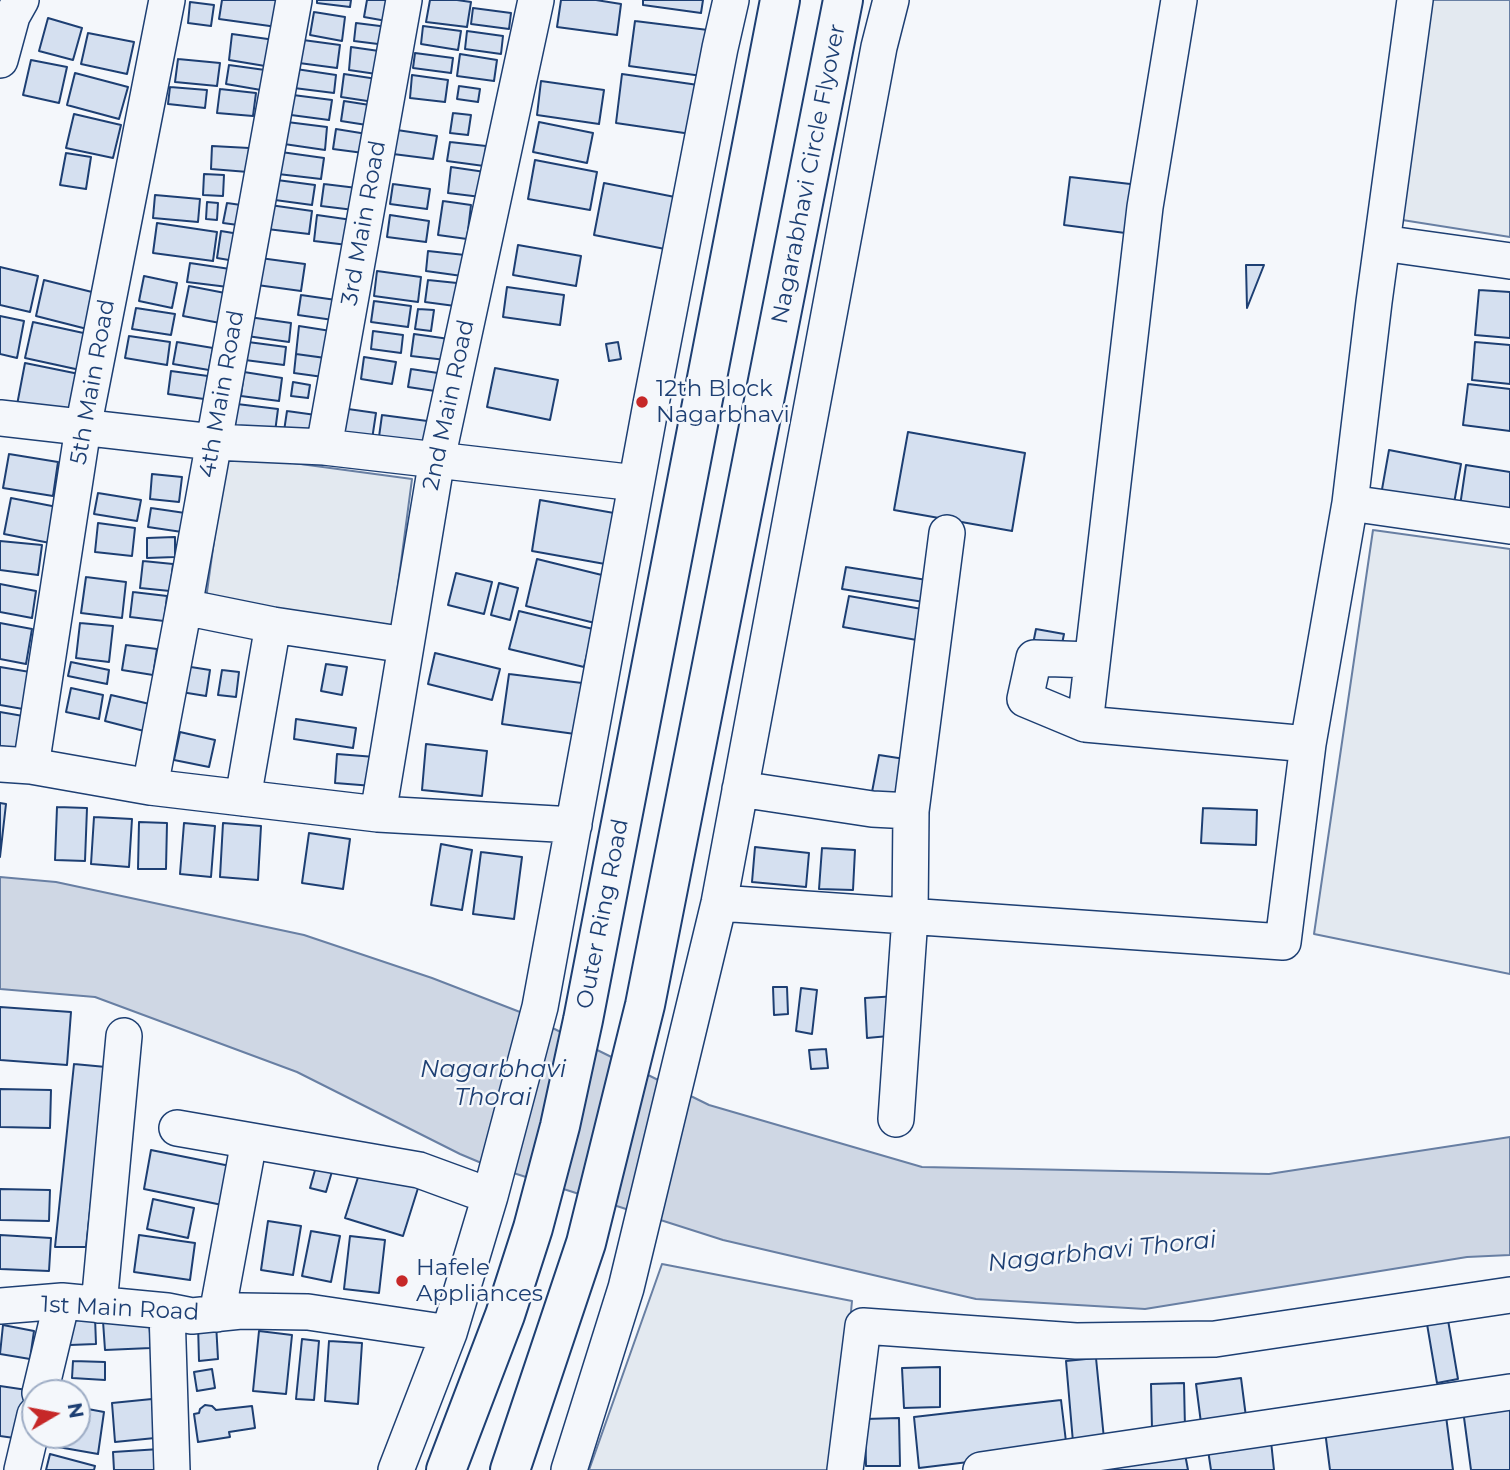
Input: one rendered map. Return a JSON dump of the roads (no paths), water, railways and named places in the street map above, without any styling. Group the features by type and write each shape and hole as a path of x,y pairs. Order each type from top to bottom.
{"highway":[{"name":"Outer Ring Road","path":"446,1470 505,1315 533,1228 560,1126 583,1020 780,0"},
{"name":"Nagarabhavi Circle Flyover","path":"510,1470 586,1243 645,1005 843,0"}],"street":[{"path":"0,60 12,16 20,0"},
{"name":"5th Main Road","path":"15,765 167,0"},
{"name":"4th Main Road","path":"150,787 294,0"},
{"name":"3rd Main Road","path":"324,447 404,0"},
{"name":"2nd Main Road","path":"378,814 437,458 536,0"},
{"path":"396,1470 449,1333 540,1007 636,483 731,0"},
{"path":"569,1470 626,1288 719,903 879,47 891,0"},
{"path":"1085,724 1145,207 1179,0"},
{"path":"719,903 1283,942 1308,744 1350,503 1415,0"},
{"path":"1382,243 1510,261"},
{"path":"0,418 213,442 324,447 437,458 636,483"},
{"path":"1350,503 1510,526"},
{"path":"896,1119 910,916 911,811 947,533"},
{"path":"184,607 273,625 406,645"},
{"path":"243,798 273,625"},
{"path":"1092,660 1034,658 1025,699 1085,724 1308,744"},
{"path":"15,765 150,787 378,814 574,825"},
{"path":"740,789 872,809 911,811"},
{"path":"99,1305 124,1036"},
{"path":"177,1128 493,1183"},
{"path":"217,1314 249,1142"},
{"path":"845,1470 863,1326 1076,1341 1214,1339 1510,1295"},
{"path":"43,1379 62,1301"},
{"name":"1st Main Road","path":"0,1306 62,1301 167,1311 192,1317 241,1311 308,1312 449,1333"},
{"path":"167,1311 172,1470"},
{"path":"981,1470 1510,1392"}],"water":[{"name":"Nagarbhavi Thorai","path":"0,877 56,882 304,935 432,978 520,1012 709,1105 922,1167 1269,1174 1510,1137 1510,1255 1467,1257 1145,1309 976,1299 723,1240 479,1162 297,1072 95,997 0,989"}],"place":[{"name":"12th Block Nagarbhavi","path":"642,402"},
{"name":"Hafele Appliances","path":"402,1281"}]}
